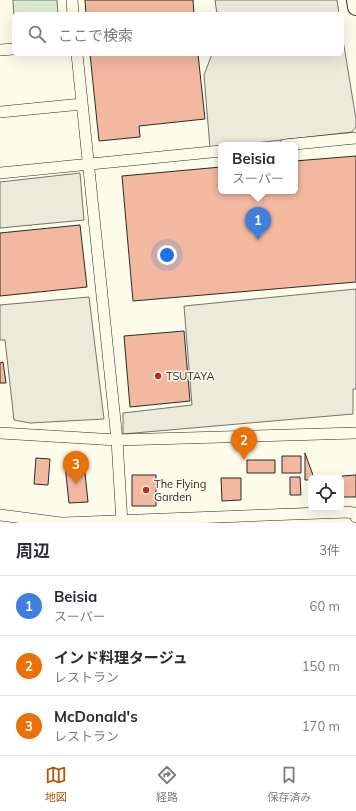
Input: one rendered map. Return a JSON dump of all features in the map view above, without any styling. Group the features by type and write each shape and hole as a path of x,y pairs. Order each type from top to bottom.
{"highway":[{"path":"355,0 356,7"}],"street":[{"path":"72,0 74,12"},
{"path":"0,50 12,49"},
{"path":"77,56 116,440 122,522"},
{"path":"0,112 82,104"},
{"path":"298,144 356,138"},
{"path":"0,173 218,151"},
{"path":"0,433 116,440 356,433"},
{"path":"0,515 62,523 122,522 347,512 354,513 356,517"}],"green space":[{"path":"13,0 57,0 58,12 14,12"}],"shaded area":[{"path":"215,0 337,0 339,12 217,12"},
{"path":"344,46 356,127 352,132 264,142 218,142 218,147 210,148 204,75 211,56 344,56"},
{"path":"80,173 84,220 0,228 0,182"},
{"path":"356,289 356,389 353,389 353,414 123,434 123,413 192,405 184,306"},
{"path":"89,297 104,419 30,423 14,420 5,340 0,340 0,305"}],"building":[{"path":"85,0 193,0 194,12 86,12"},
{"path":"90,56 198,56 205,119 139,126 140,137 99,141"},
{"path":"356,156 356,282 133,301 122,176 218,167 218,194 298,194 298,161"},
{"path":"80,225 87,287 0,296 0,233"},
{"path":"184,331 190,401 130,407 124,336"},
{"path":"3,362 6,383 0,383 0,363"},
{"path":"305,453 313,475 308,475 308,480 305,480"},
{"path":"282,456 301,456 301,473 282,473"},
{"path":"36,458 50,459 48,485 34,484"},
{"path":"247,460 275,460 275,473 247,473"},
{"path":"84,463 88,502 69,503 65,465"},
{"path":"132,475 156,475 156,506 132,506"},
{"path":"356,475 356,497 344,497 344,476"},
{"path":"290,477 300,477 301,495 290,495"},
{"path":"221,478 241,478 241,500 222,501"}],"place":[{"name":"Beisia","path":"258,240"},
{"name":"TSUTAYA","path":"158,376"},
{"name":"インド料理タージュ","path":"244,460"},
{"name":"McDonald's","path":"76,484"},
{"name":"The Flying Garden","path":"146,490"}]}
